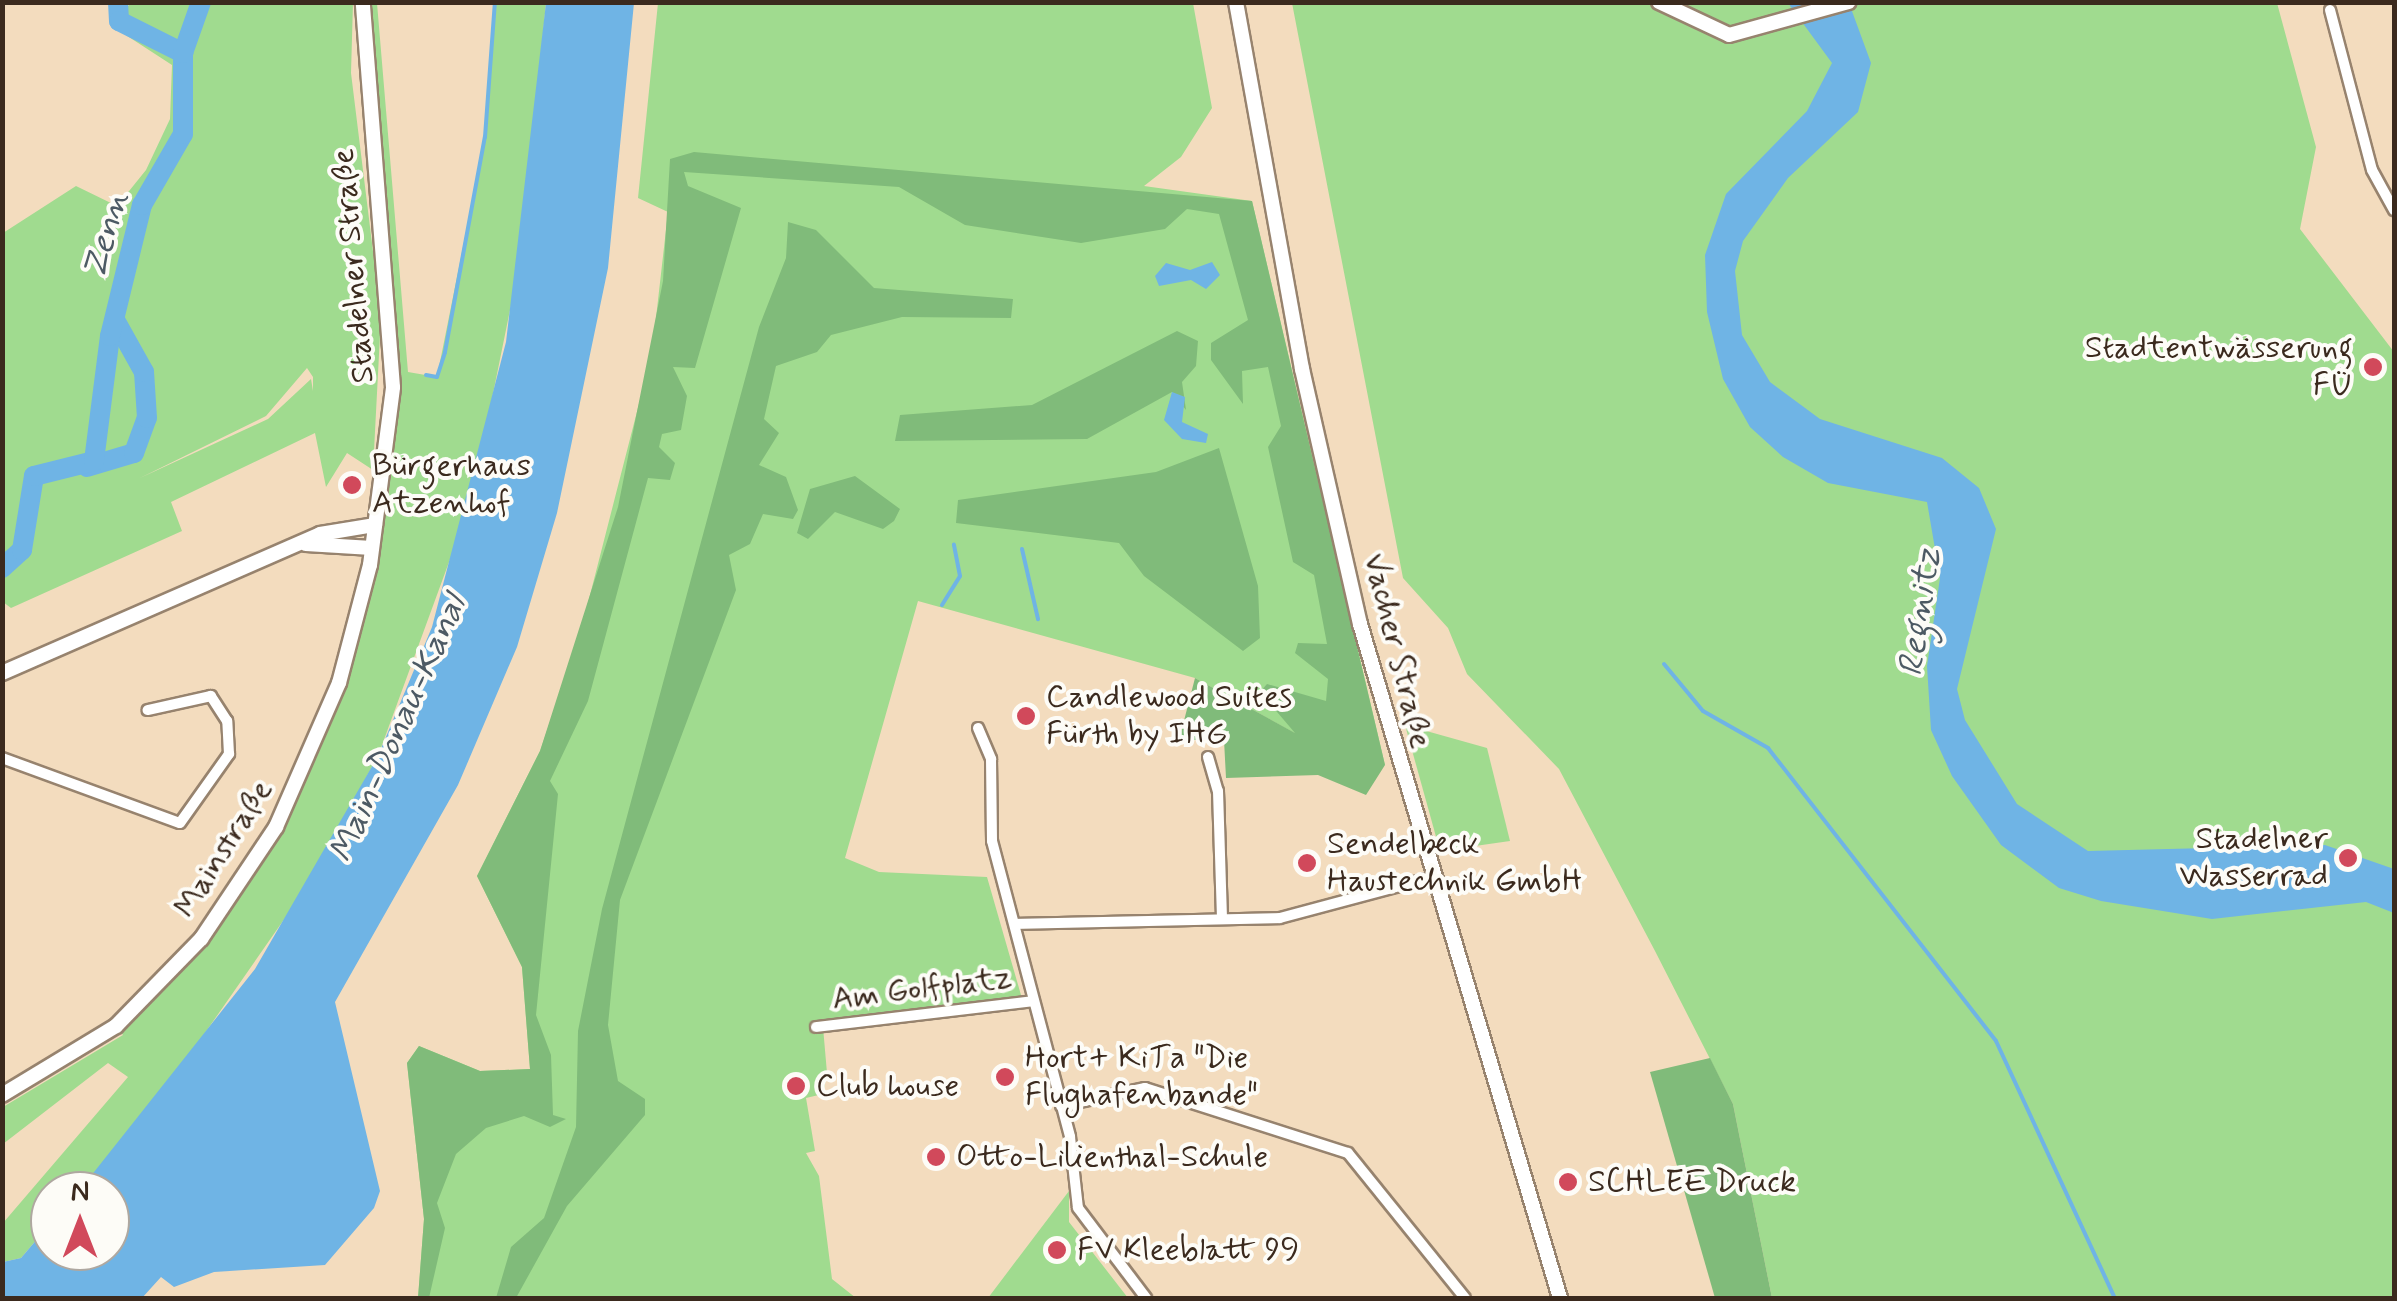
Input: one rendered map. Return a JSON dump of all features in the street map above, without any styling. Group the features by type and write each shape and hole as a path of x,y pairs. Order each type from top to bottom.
{"street":[{"name":"Stadelner Straße","path":"363,2 392,324 372,548"},
{"name":"Vacher Straße","path":"1236,2 1315,431 1429,878 1560,1298"},
{"path":"1659,2 1729,35 1785,26 1849,2"},
{"path":"2330,10 2372,170 2394,210"},
{"path":"2,672 300,544 376,525"},
{"path":"300,544 372,548"},
{"name":"Mainstraße","path":"2,1095 138,1008 237,889 318,735 372,548"},
{"path":"2,758 180,823 229,754 227,721 211,696 148,710"},
{"path":"978,728 990,759 992,841 1062,1106 1078,1208 1146,1298"},
{"path":"1208,757 1218,791 1222,918"},
{"path":"1017,924 1280,918 1429,878"},
{"name":"Am Golfplatz","path":"816,1027 1033,1001"},
{"path":"1062,1106 1146,1088 1348,1153 1464,1298"}],"green space":[{"path":"130,3 353,3 351,73 381,316 373,470 347,453 326,487 315,433 171,502 182,531 11,608 3,602 3,233 76,186 117,206 146,170 170,119 172,65 115,28","holes":["307,368 313,377 313,391 311,379 268,419 140,478 266,416"]},
{"path":"363,3 377,3 408,372 437,377 485,137 495,3 546,3 521,256 471,502 378,756 301,895 175,1076 96,1171 48,1171 128,1077 108,1063 3,1144 3,1107 123,1035 116,1026 169,975 297,785 361,607 393,387"},
{"path":"658,3 1193,3 1212,108 1181,157 1144,186 1252,201 1385,765 1298,735 1195,678 918,601 845,858 879,872 987,877 1023,1002 823,1027 827,1073 823,1094 806,1098 815,1151 806,1153 819,1176 832,1279 856,1298 418,1298 424,1219 407,1063 419,1046 480,1071 530,1069 522,967 477,876 540,751 580,634 652,353 668,212 638,198"},
{"path":"1292,3 2277,3 2316,147 2300,229 2394,352 2394,1298 1772,1298 1733,1104 1655,951 1559,769 1467,674 1448,628 1403,578"},
{"path":"694,152 1252,201 1385,765 1366,795 1318,775 1226,778 1224,740 1179,740 1195,678 1295,733 1260,692 1267,684 1326,701 1328,679 1295,653 1298,643 1327,644 1314,575 1293,562 1268,447 1281,426 1268,367 1242,371 1243,404 1211,360 1211,343 1248,320 1219,214 1187,209 1165,229 1081,243 965,225 899,187 684,172 688,186 741,208 695,368 673,367 687,396 681,430 662,434 659,447 675,463 670,480 648,478 588,701 550,781 558,794 536,1015 551,1055 553,1115 566,1119 550,1127 524,1116 486,1128 456,1154 437,1203 445,1228 429,1298 418,1298 424,1219 407,1063 419,1046 480,1071 530,1069 522,967 477,876 540,751 618,507 663,281 670,159"},
{"path":"788,222 816,230 874,288 1013,299 1011,318 902,317 831,335 817,352 776,366 764,419 779,433 759,465 786,477 798,510 793,519 763,514 750,544 729,555 736,590 620,900 608,1025 618,1081 645,1099 645,1115 567,1206 516,1298 496,1298 511,1247 544,1218 576,1127 578,1031 602,909 759,327 786,258"},
{"path":"1177,331 1198,341 1196,366 1182,382 1186,410 1172,392 1087,439 895,441 900,415 1032,405"},
{"path":"1219,448 1258,586 1260,638 1243,651 1144,576 1119,543 956,523 958,500 1156,472"},
{"path":"855,476 900,509 894,521 883,529 835,512 808,539 797,533 810,489"},
{"path":"1405,725 1487,748 1510,841 1440,851"},
{"path":"1710,1058 1733,1104 1772,1298 1715,1298 1650,1072"},
{"path":"30,1191 30,1247 21,1258 3,1262 3,1223"},
{"name":"FV Kleeblatt 99","path":"1069,1191 1069,1222 1128,1298 988,1298"}],"water":[{"name":"Main-Donau-Kanal","path":"546,3 634,3 608,268 557,513 517,647 458,785 335,1002 380,1191 374,1208 325,1265 214,1272 174,1287 161,1277 142,1298 3,1298 3,1262 21,1258 30,1247 30,1271 130,1271 130,1171 95,1171 255,969 378,756 432,627 506,342"},
{"path":"1788,3 1849,3 1871,63 1858,112 1788,178 1743,241 1735,271 1742,335 1770,382 1820,419 1942,458 1979,488 1996,529 1957,689 1965,720 2017,804 2088,851 2325,845 2394,869 2394,913 2366,902 2212,919 2101,901 2059,888 2001,845 1952,776 1931,730 1927,666 1940,578 1927,502 1828,483 1783,457 1750,427 1723,379 1707,312 1705,255 1726,194 1807,111 1832,63"},
{"path":"1212,262 1220,275 1206,289 1191,280 1159,286 1155,276 1166,263 1190,270"},
{"path":"1172,392 1185,397 1182,422 1208,434 1206,443 1182,439 1164,420"}],"waterway":[{"name":"Zenn","path":"118,2 119,21 183,53"},
{"name":"Zenn","path":"2,568 22,550 34,476 94,461 110,336 142,205 183,134 183,53 201,2"},
{"path":"426,375 437,377 445,352 485,137 495,2"},
{"name":"Zenn","path":"87,467 134,453 147,418 144,372 116,322"},
{"path":"942,605 960,576 954,545"},
{"path":"1022,549 1038,619"},
{"path":"1664,664 1703,711 1768,748 1996,1041 2115,1298"}],"place":[{"name":"Stadtentwässerung FÜ","path":"2373,367"},
{"name":"Bürgerhaus Atzenhof","path":"352,485"},
{"name":"Candlewood Suites Fürth by IHG","path":"1026,716"},
{"name":"Stadelner Wasserrad","path":"2348,858"},
{"name":"Sendelbeck Haustechnik GmbH","path":"1307,863"},
{"name":"Hort+ KiTa \"Die Flughafenbande\"","path":"1005,1077"},
{"name":"Club house","path":"796,1086"},
{"name":"Otto-Lilienthal-Schule","path":"936,1157"},
{"name":"SCHLEE Druck","path":"1568,1182"},
{"name":"FV Kleeblatt 99","path":"1057,1250"}],"water label":[{"name":"Regnitz","path":"1920,612"}]}
